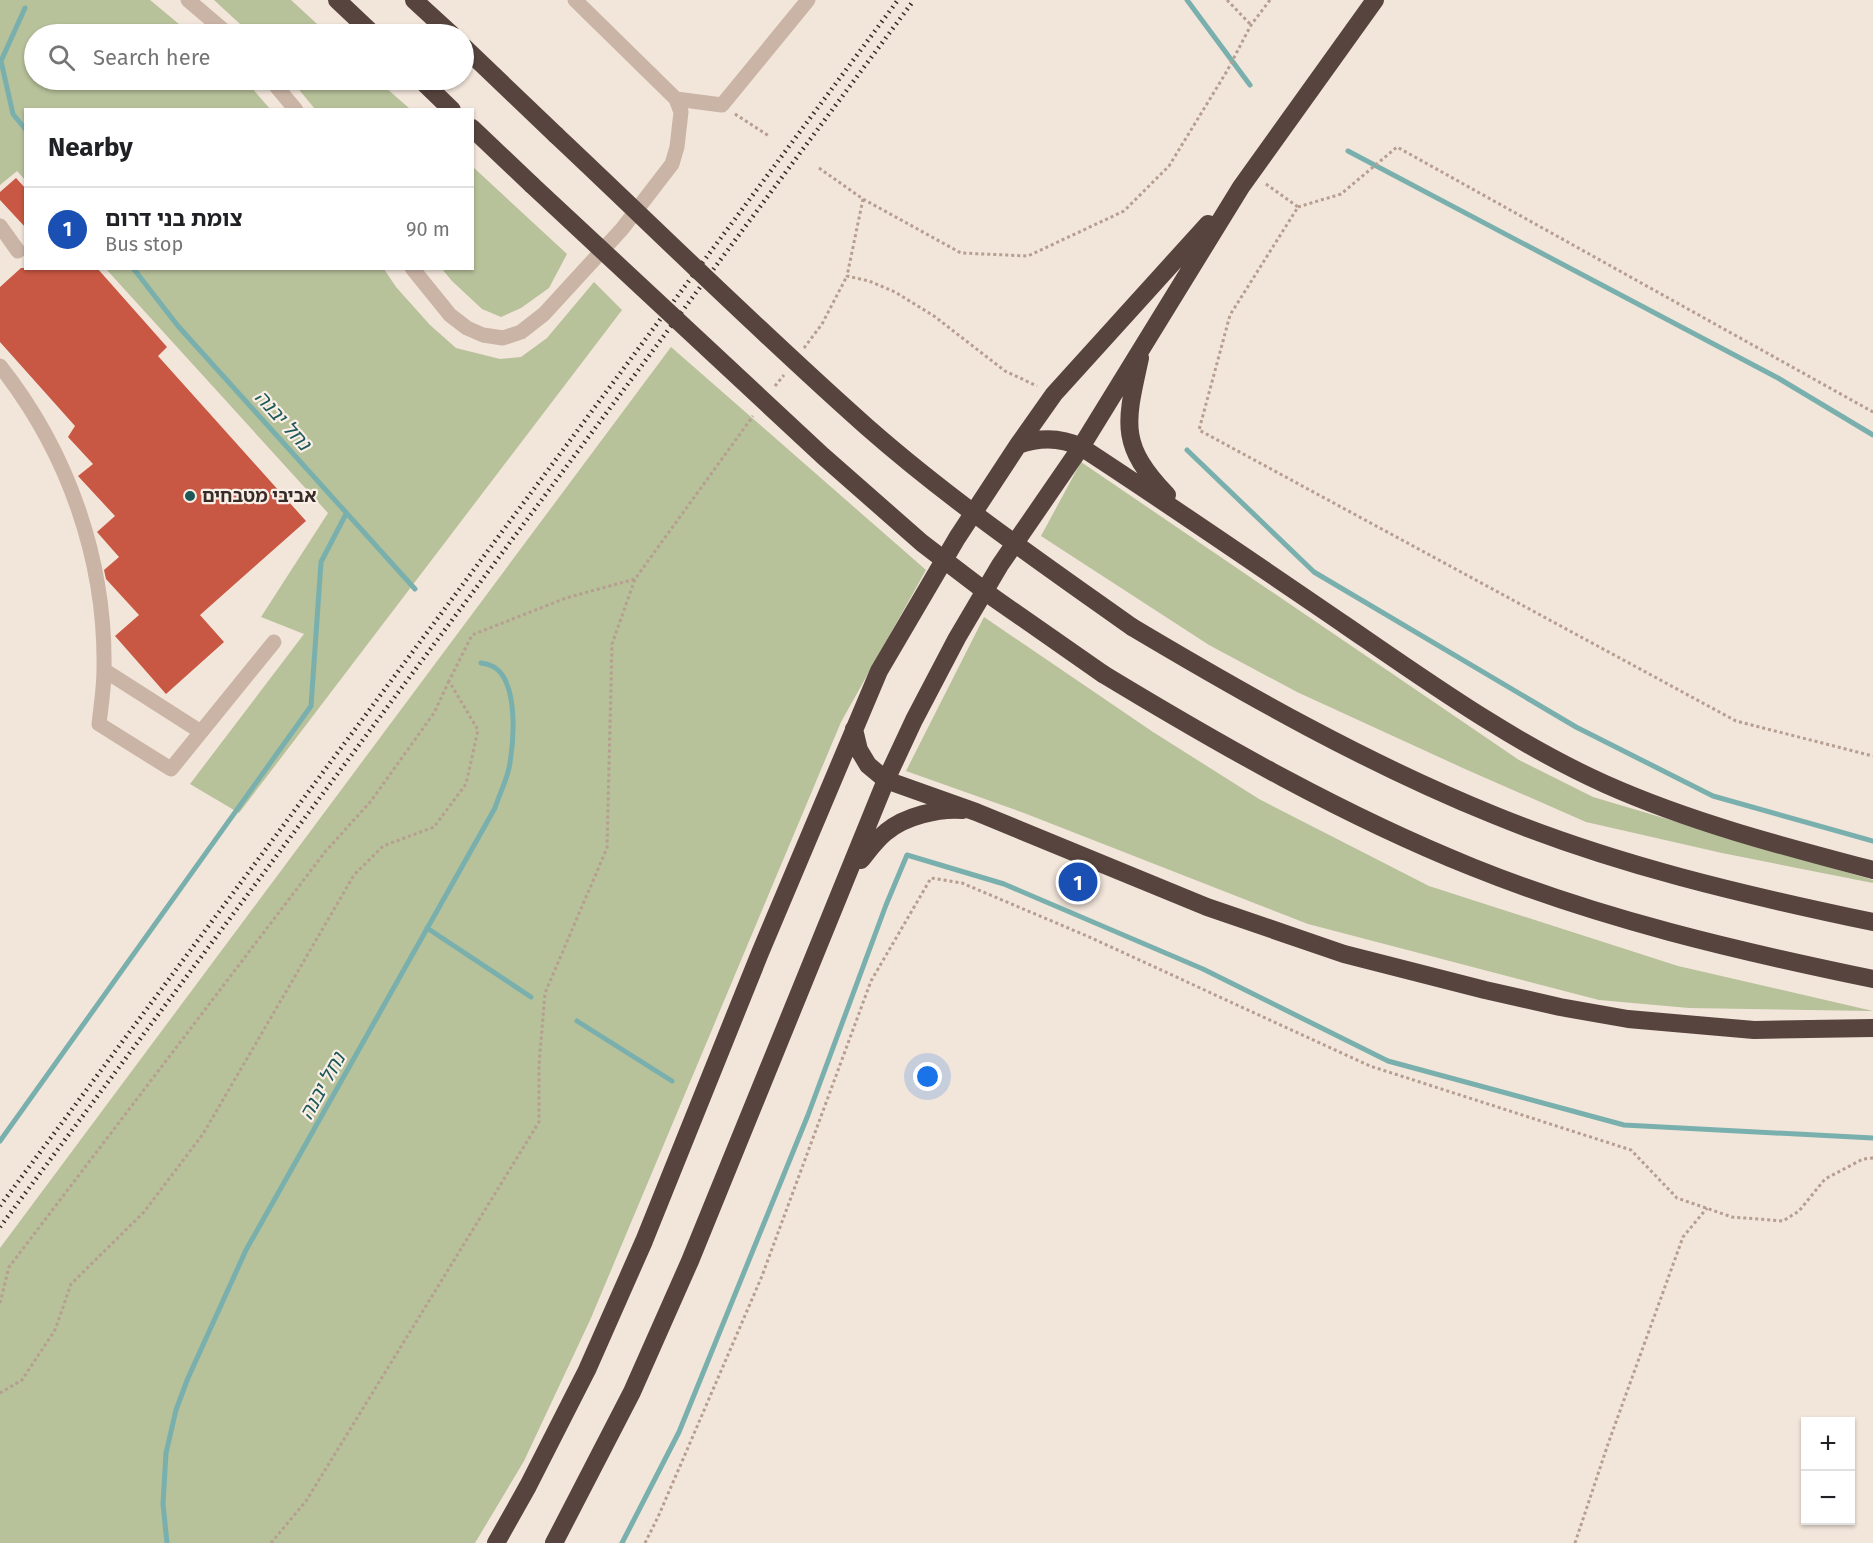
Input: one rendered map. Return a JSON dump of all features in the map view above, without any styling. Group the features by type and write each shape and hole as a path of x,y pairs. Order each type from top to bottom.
{"highway":[{"path":"337,0 362,24"},
{"path":"414,0 440,24"},
{"path":"425,0 447,24"},
{"path":"554,1543 632,1392 685,1272 886,780 957,638 1000,565 1081,447 1245,180 1375,0"},
{"path":"474,55 868,428 957,500 1132,627 1288,718 1494,815 1562,841 1710,885 1873,922"},
{"path":"431,90 450,108"},
{"path":"474,130 823,456 922,543 994,598 1103,675 1262,767 1420,844 1473,867 1553,897 1695,939 1873,979"},
{"path":"496,1543 587,1370 634,1263 879,671 957,538 1054,394 1245,180"},
{"path":"1147,338 1130,403 1131,445 1140,462 1157,484 1189,517"},
{"path":"1018,445 1035,439 1052,439 1068,441 1081,447 1189,517 1439,690 1488,721 1605,784 1708,823 1873,870"},
{"path":"854,729 859,750 868,765 886,780 976,812 1207,907 1344,954 1560,1007 1638,1020 1754,1030 1873,1028"},
{"path":"841,892 874,843 888,830 907,820 944,811 976,812"}],"street":[{"path":"188,0 216,24"},
{"path":"414,270 450,315 467,328 483,335 503,338 521,332 544,314 622,229 672,164 677,147 681,112 676,99 575,0"},
{"path":"676,99 722,105 808,0"},
{"path":"279,90 294,108"},
{"path":"0,226 18,251"},
{"path":"0,366 24,398 59,459 76,500 93,561 101,616 104,670 99,724 171,769 274,642"},
{"path":"104,670 201,732"}],"path":[{"path":"1227,0 1251,25"},
{"path":"819,168 863,199 961,253 1028,256 1124,211 1169,166 1227,71 1251,25 1270,0"},
{"path":"722,105 769,136"},
{"path":"1873,412 1397,147 1341,194 1298,207 1230,315 1199,430 1736,721 1873,756"},
{"path":"1245,180 1298,207"},
{"path":"801,351 822,324 847,276 863,199"},
{"path":"847,276 896,292 934,316 1005,371 1054,394"},
{"path":"774,388 788,370"},
{"path":"270,1543 306,1501 539,1122 539,1065 545,993 607,848 612,644 635,579 753,416"},
{"path":"0,1303 9,1267 325,852 371,801 434,713 472,635 566,598 635,579"},
{"path":"0,1393 22,1380 29,1370 55,1330 71,1284 144,1212 203,1134 354,874 383,846 434,827 466,784 478,730 449,681"},
{"path":"645,1543 762,1276 871,981 931,878 962,884 1076,931 1370,1066 1631,1150 1677,1197 1732,1217 1783,1221 1799,1211 1825,1179 1863,1159 1873,1158"},
{"path":"1575,1543 1608,1444 1683,1237 1707,1208"}],"green space":[{"path":"0,0 150,0 179,24 24,24 24,90 254,90 269,108 24,108 24,179 17,171 0,185"},
{"path":"214,0 291,0 317,24 240,24"},
{"path":"299,90 388,90 409,108 314,108"},
{"path":"474,168 567,254 549,288 521,308 501,317 482,309 443,270 474,270"},
{"path":"107,270 385,270 396,287 430,325 456,348 500,359 521,357 547,338 594,282 622,310 239,813 190,784 304,634 261,617 328,513"},
{"path":"671,347 926,570 841,722 591,1318 524,1461 475,1543 0,1543 0,1248"},
{"path":"1081,462 1519,760 1593,797 1873,880 1873,883 1722,853 1586,822 1297,692 1209,645 1041,536"},
{"path":"984,617 1153,732 1259,799 1429,886 1678,966 1873,1011 1689,1008 1599,1000 1308,924 1024,813 906,771"}],"building":[{"path":"16,178 24,187 24,226 0,200 0,192"},
{"name":"אביבי מטבחים","path":"21,268 24,270 99,270 167,347 158,356 306,521 200,615 224,642 166,694 115,636 139,615 106,579 104,570 119,557 97,532 115,516 78,476 93,464 68,437 75,426 0,342 0,287"}],"waterway":[{"path":"1187,0 1250,85"},
{"name":"נחל יבנה","path":"24,128 13,114 1,61 25,8"},
{"path":"1348,151 1778,378 1873,435"},
{"name":"נחל יבנה","path":"135,270 178,326 415,589"},
{"path":"1187,450 1314,572 1576,727 1713,796 1873,841"},
{"path":"0,1141 311,706 321,562 346,514"},
{"name":"נחל יבנה","path":"167,1543 163,1504 166,1453 176,1410 188,1378 246,1250 495,808 504,783 509,768 512,745 512,703 509,690 498,670 481,663"},
{"path":"622,1543 679,1432 808,1115 886,905 907,855 1004,884 1203,969 1388,1061 1624,1125 1873,1138"},
{"path":"427,928 531,997"},
{"path":"577,1021 672,1081"}],"railway":[{"path":"0,1206 898,0"},
{"path":"0,1227 914,0"}],"place":[{"name":"אביבי מטבחים","path":"190,496"},
{"name":"צומת בני דרום","path":"1078,882"}]}
